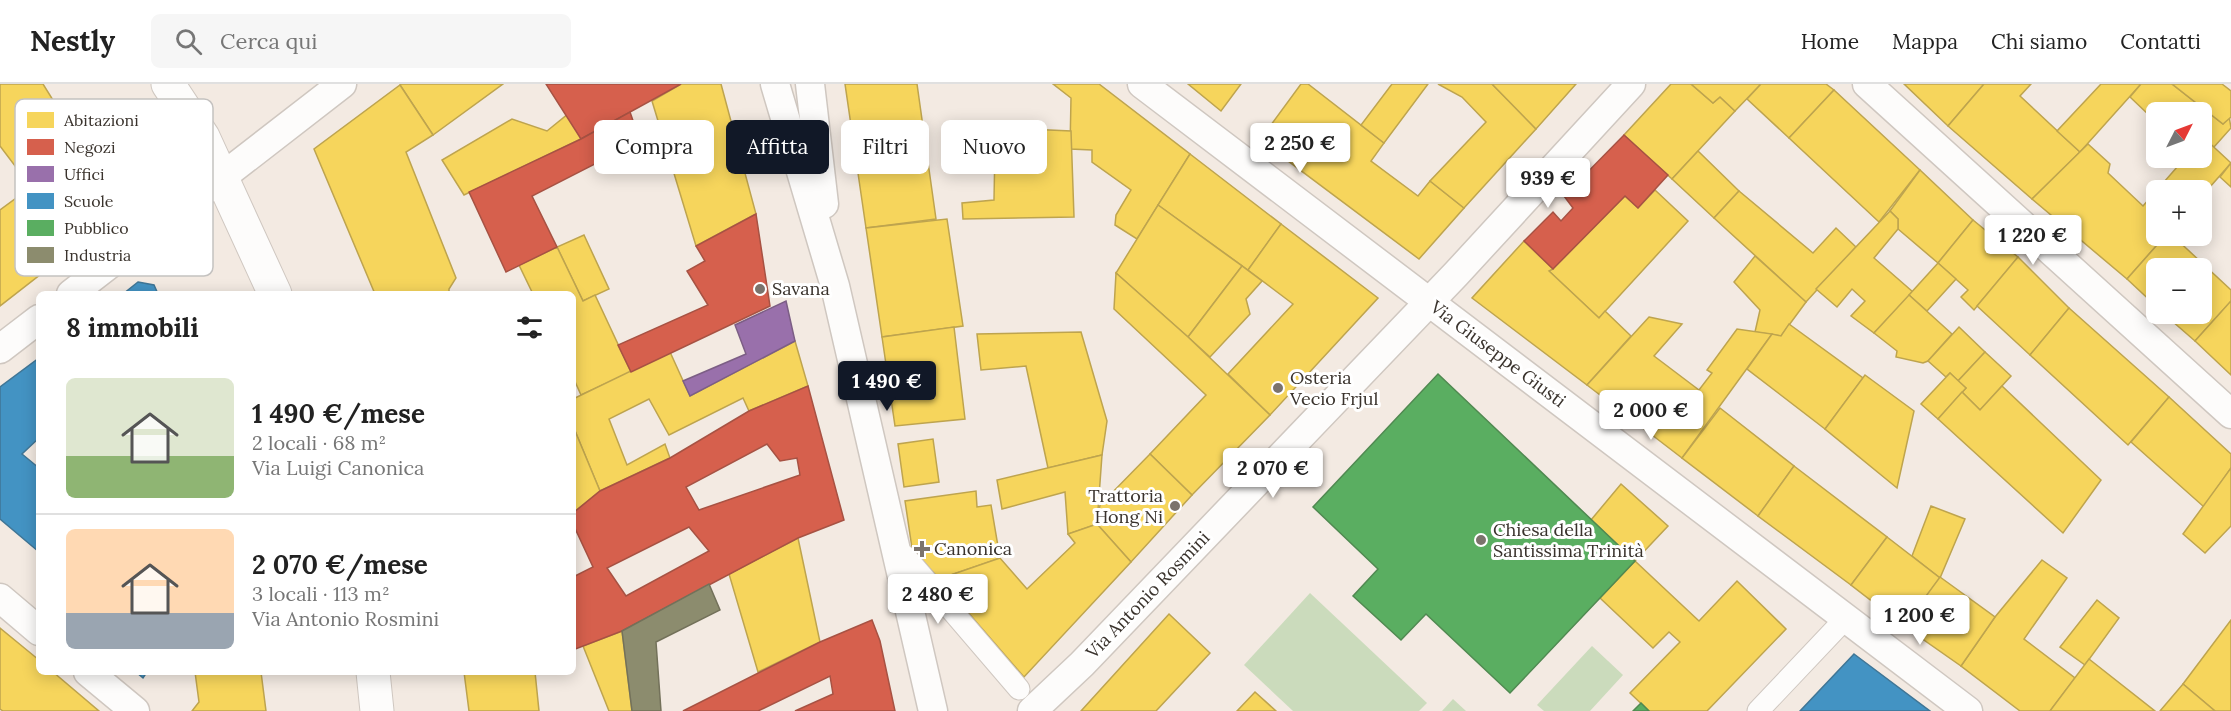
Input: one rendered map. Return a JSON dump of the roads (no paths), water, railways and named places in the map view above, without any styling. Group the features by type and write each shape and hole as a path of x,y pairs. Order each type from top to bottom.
{"main road":[{"path":"168,84 178,99"},
{"path":"213,159 274,291"},
{"path":"374,675 377,711"}],"street":[{"path":"213,183 342,84"},
{"path":"775,84 835,286 900,552 933,711"},
{"path":"810,84 835,286"},
{"name":"Via Giuseppe Giusti","path":"1142,84 1968,711"},
{"name":"Via Antonio Rosmini","path":"1026,700 1082,664 1430,302 1631,84"},
{"path":"1867,84 2231,414"},
{"path":"75,291 94,276"},
{"path":"0,349 36,321"},
{"path":"900,552 1026,700"},
{"path":"0,598 36,628"},
{"path":"1758,711 1845,619"},
{"path":"92,675 135,711"}],"place":[{"name":"Savana","path":"760,289"},
{"name":"Osteria Vecio Frjul","path":"1278,388"},
{"name":"Trattoria Hong Ni","path":"1175,506"},
{"name":"Chiesa della Santissima Trinità","path":"1481,540"},
{"name":"Canonica","path":"922,549"}]}
